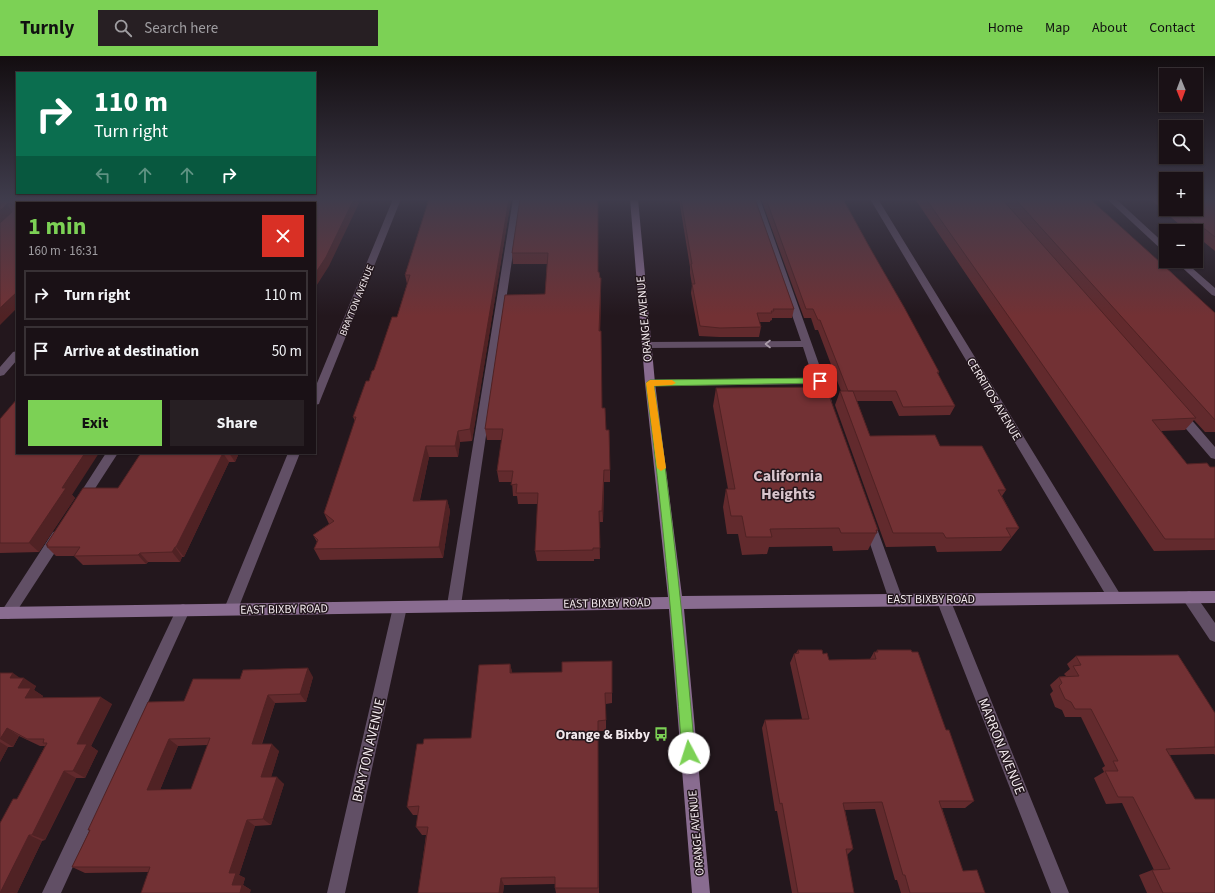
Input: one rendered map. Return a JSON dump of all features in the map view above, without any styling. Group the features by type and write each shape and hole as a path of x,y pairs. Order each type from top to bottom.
{"street":[{"name":"BRAYTON AVENUE","path":"316,399 381,238"},
{"path":"454,606 511,238"},
{"name":"ORANGE AVENUE","path":"637,238 650,383 676,602 701,893"},
{"path":"769,238 830,411"},
{"name":"CERRITOS AVENUE","path":"898,238 1115,598"},
{"path":"1187,268 1215,293"},
{"path":"647,345 806,344"},
{"path":"0,373 16,355"},
{"path":"650,383 820,381"},
{"path":"1174,408 1215,455"},
{"path":"73,513 111,454"},
{"path":"231,609 294,454"},
{"path":"864,509 896,600"},
{"path":"4,613 64,526"},
{"path":"1189,597 1215,635"},
{"name":"EAST BIXBY ROAD","path":"4,613 676,602 1215,597"},
{"name":"MARRON AVENUE","path":"944,599 1060,893"},
{"name":"BRAYTON AVENUE","path":"336,893 400,607"},
{"path":"51,893 183,610"}],"building":[{"path":"0,238 16,238 16,293 0,308"},
{"path":"316,238 335,238 326,257 316,272"},
{"path":"417,238 502,238 470,429 458,431 455,446 426,446 413,501 447,500 439,547 314,549 318,540 313,535 334,521 324,513 356,417 353,417 366,381 369,381 372,371 374,370 392,317 397,317 410,275 405,275"},
{"path":"514,238 598,238 598,272 601,278 599,331 601,331 602,408 605,408 606,430 609,430 610,470 604,470 602,511 599,511 600,548 593,548 593,550 535,551 538,493 516,493 517,484 511,485 513,471 497,471 503,429 485,429 505,295 545,294 548,253 512,253"},
{"path":"688,238 769,238 794,309 773,309 774,311 771,311 772,313 757,313 761,327 720,328 700,326 692,284 695,284"},
{"path":"780,238 865,238 904,307 939,372 937,372 955,406 903,407 896,391 848,391 820,320 818,320 813,309 806,309"},
{"path":"953,238 1037,238 1196,418 1152,420 1187,464 1207,463 1210,467 1215,467 1215,539 1165,539"},
{"path":"1050,238 1133,238 1159,261 1159,268 1166,268 1215,313 1215,420"},
{"path":"826,387 878,530 876,530 877,533 841,533 839,528 770,529 772,537 746,537 742,516 731,516 726,489 735,489 716,388"},
{"path":"840,391 853,391 870,436 935,435 940,446 982,446 1006,490 998,490 1019,528 1006,528 1011,537 946,538 943,533 893,533"},
{"path":"16,400 16,454 84,454 62,488 66,488 29,543 0,543 0,419"},
{"path":"140,454 222,454 176,547 172,552 140,553 138,555 74,556 80,547 47,547 48,545 46,545 83,488 118,488"},
{"path":"798,650 822,650 823,654 827,653 829,660 876,659 874,652 878,652 877,650 911,650 912,652 918,652 946,730 949,730 974,801 939,801 963,871 977,870 985,893 910,893 905,875 903,875 882,802 843,803 853,849 846,849 854,893 798,893 765,720 809,719 794,654 799,653"},
{"path":"1178,655 1215,713 1215,747 1166,749 1195,799 1215,799 1215,893 1163,893 1152,870 1170,869 1133,797 1118,797 1105,771 1118,771 1113,761 1118,761 1091,709 1075,709 1071,702 1065,699 1059,686 1062,683 1059,677 1079,676 1073,666 1081,665 1076,656"},
{"path":"612,661 612,693 605,693 606,720 598,721 598,888 555,888 555,877 501,878 499,893 418,893 428,827 416,827 419,806 407,807 417,744 423,744 424,739 471,738 479,665 510,664 510,673 562,672 562,662"},
{"path":"308,668 300,694 268,695 252,744 272,744 261,777 277,777 263,819 247,820 229,873 236,873 232,885 242,885 240,893 141,893 150,867 72,867 148,702 184,701 193,679 240,679 243,670","holes":["210,738 191,789 147,790 169,739"]},
{"path":"0,673 13,673 10,678 24,678 18,688 31,688 25,698 101,697 77,744 87,744 73,771 64,771 32,835 29,835 0,893 0,823 13,799 17,799 47,743 43,743 44,739 27,739 7,728 0,739"}],"slow traffic":[{"path":"661,468 650,383 672,383"}],"place":[{"name":"Orange & Bixby","path":"661,734"}],"district":[{"name":"California Heights","path":"788,484"}],"route":[{"path":"689,753 676,602 650,383 820,381"}]}
